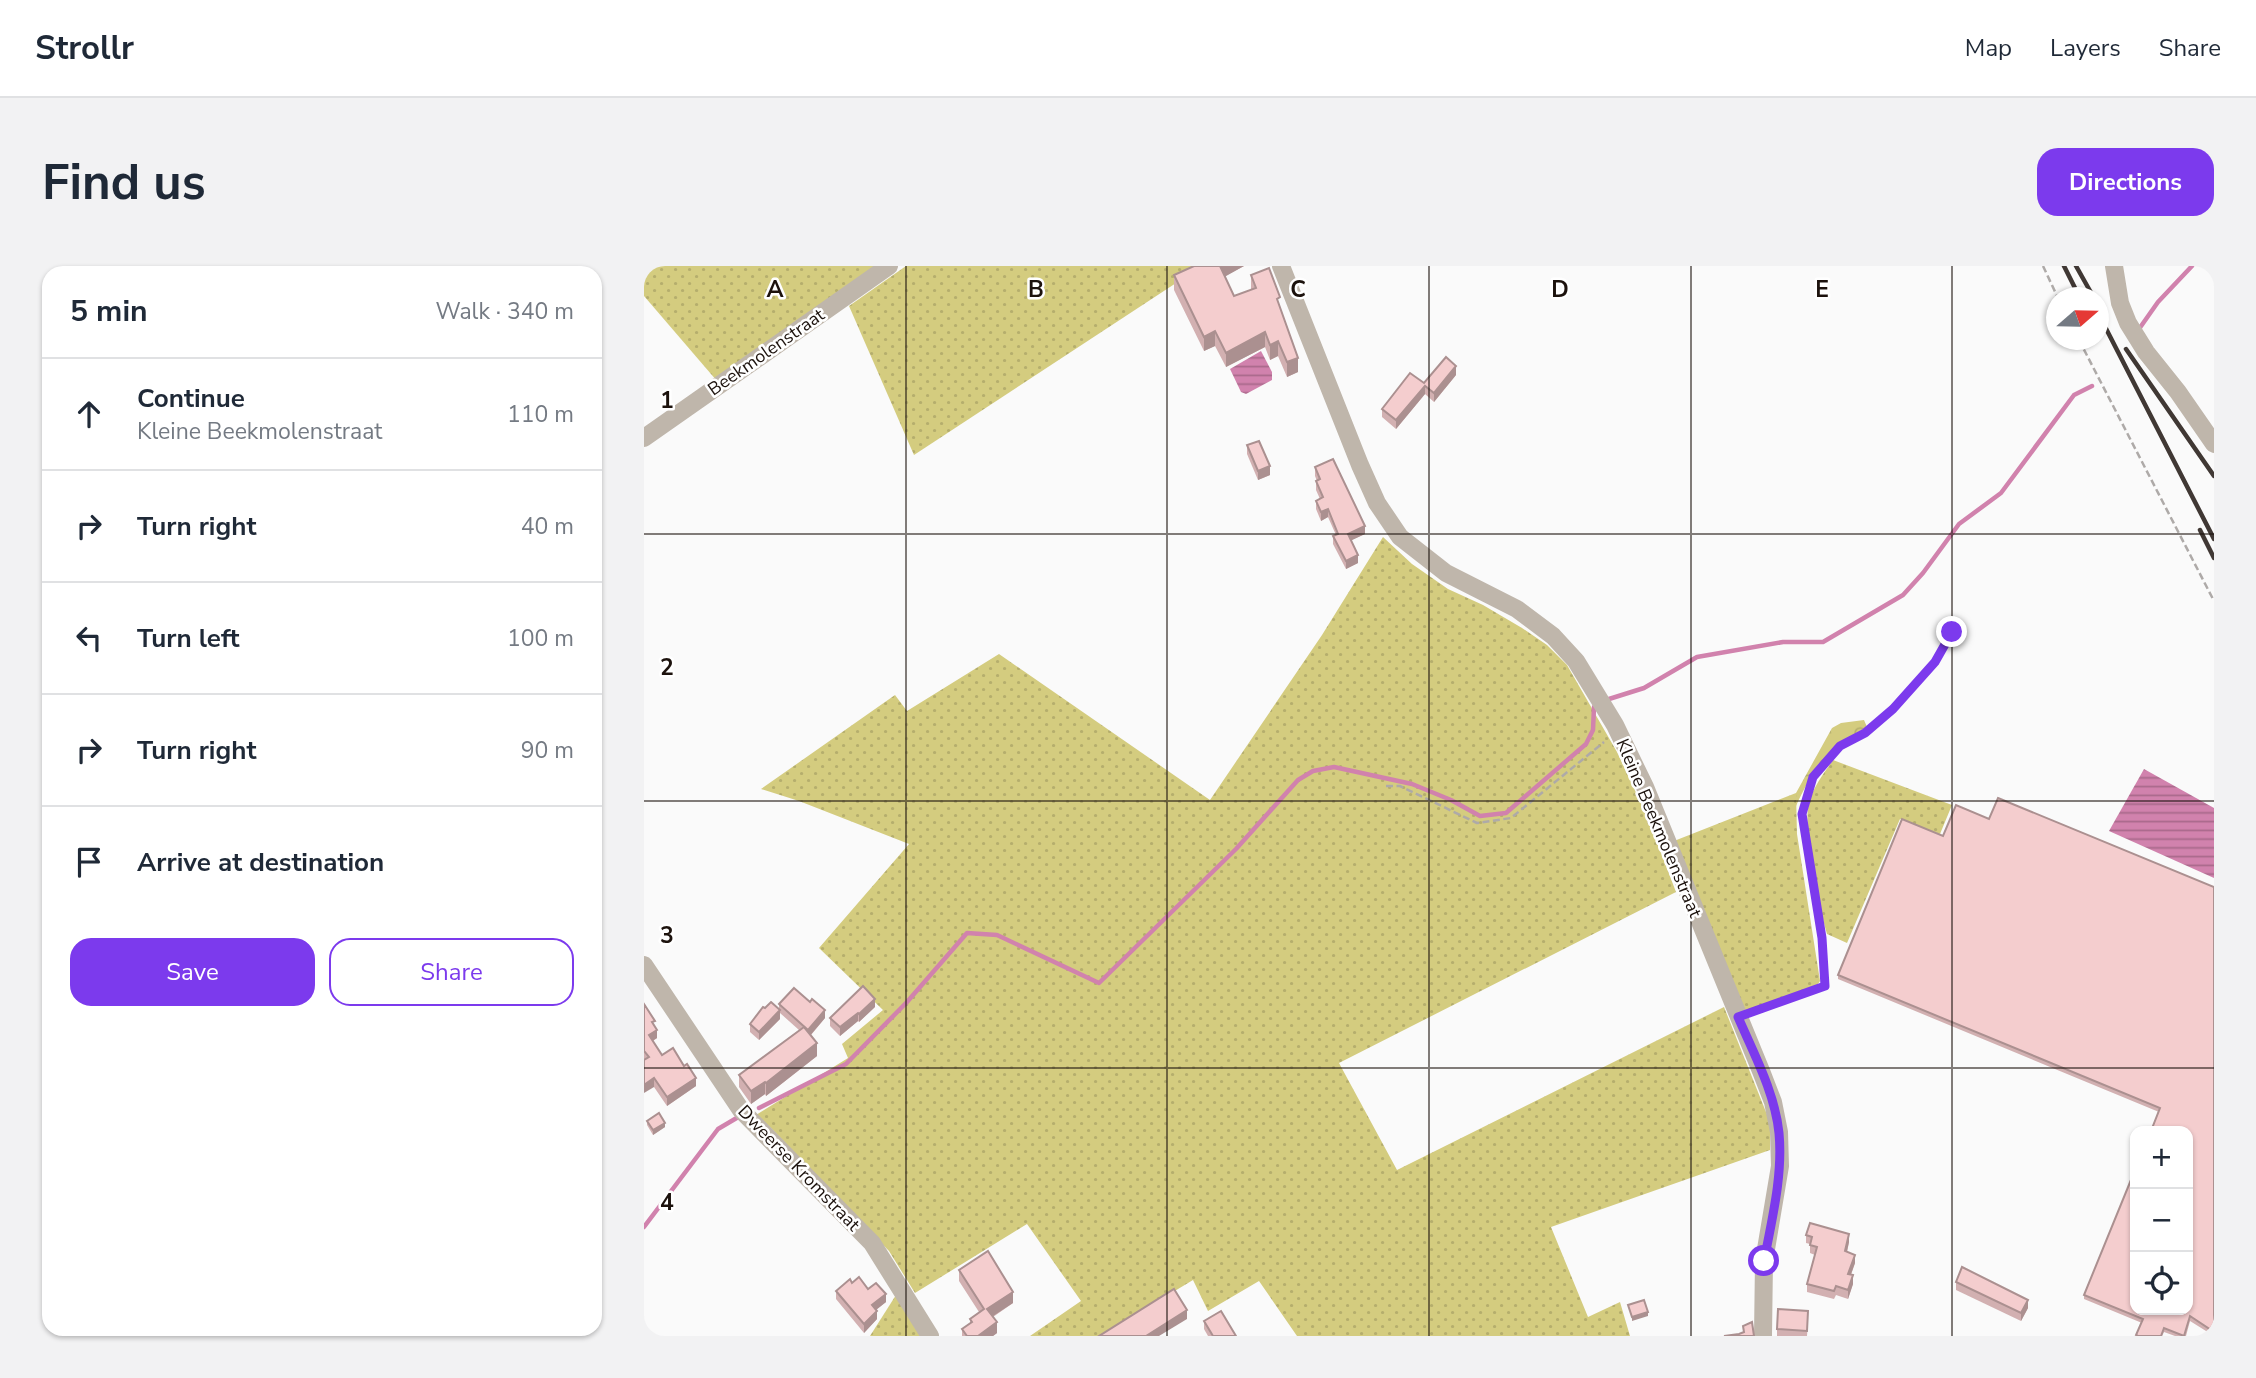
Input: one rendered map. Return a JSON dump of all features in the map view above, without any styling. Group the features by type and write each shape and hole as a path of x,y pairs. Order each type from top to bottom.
{"street":[{"name":"Beekmolenstraat","path":"644,438 889,266"},
{"name":"Kleine Beekmolenstraat","path":"1281,266 1360,465 1377,503 1400,537 1446,573 1517,609 1553,636 1576,661 1618,731 1645,787 1773,1102 1779,1132 1780,1166 1764,1261 1763,1336"},
{"path":"2114,266 2120,303 2128,323 2146,352 2214,444"},
{"name":"Dweerse Kromstraat","path":"644,965 741,1110 872,1243 930,1336"}],"path":[{"path":"2043,266 2053,287"},
{"path":"2084,350 2214,601"},
{"path":"1738,1017 1825,986 1822,938 1802,814 1813,777 1840,746 1865,733 1893,709 1935,662 1952,632"},
{"path":"1386,786 1400,786 1477,823 1511,818 1618,731"}],"green space":[{"path":"644,266 878,266 717,381 644,296"},
{"path":"906,266 1202,266 914,455 849,306"},
{"path":"1383,537 1412,564 1448,589 1483,605 1522,628 1547,645 1567,665 1617,752 1646,814 1676,892 1339,1063 1397,1170 1724,1007 1770,1122 1770,1150 1551,1227 1588,1317 1620,1302 1630,1336 1297,1336 1259,1281 1208,1311 1193,1280 1100,1336 1030,1336 1081,1301 1027,1224 915,1293 889,1251 756,1115 848,1058 842,1044 883,1010 819,948 909,844 761,789 895,695 907,711 999,654 1210,800 1322,635"},
{"path":"1864,720 1867,727 1832,751 1816,769 1796,806 1796,793 1832,728 1841,723"},
{"path":"1833,760 1952,805 1940,834 1900,819 1847,943 1827,934 1816,887 1808,831 1807,815 1811,797"},
{"path":"1796,793 1797,834 1820,981 1816,987 1747,1010 1740,1009 1674,841"},
{"path":"896,1295 924,1336 870,1336"}],"shaded area":[{"path":"1261,351 1272,372 1272,380 1246,394 1241,392 1230,369"},
{"path":"2144,769 2214,808 2214,878 2109,831"}],"building":[{"path":"1194,266 1220,266 1234,296 1256,288 1251,275 1269,268 1298,358 1287,362 1278,341 1270,345 1265,332 1226,353 1215,331 1204,337 1174,275"},
{"path":"1446,357 1456,366 1434,393 1425,386 1396,420 1382,409 1410,373 1424,383"},
{"path":"1259,441 1270,466 1258,471 1247,445"},
{"path":"1333,459 1365,526 1348,534 1358,555 1346,561 1333,536 1338,534 1328,509 1321,512 1316,501 1323,497 1316,481 1320,479 1315,467"},
{"path":"1998,798 2214,887 2214,1332 2190,1316 2184,1336 2164,1328 2161,1336 2138,1336 2136,1335 2143,1319 2133,1315 2193,1315 2193,1126 2153,1126 2160,1108 1838,975 1902,819 1943,836 1956,805 1989,819"},
{"path":"863,986 875,999 840,1027 830,1018"},
{"path":"794,988 810,1002 812,999 825,1010 808,1030 779,1004"},
{"path":"771,1002 780,1010 759,1032 750,1024 763,1007"},
{"path":"644,1004 655,1021 652,1022 657,1030 649,1035 662,1055 673,1048 684,1066 687,1064 696,1078 667,1097 654,1078 644,1085 644,1060 649,1057 644,1051"},
{"path":"804,1027 817,1043 766,1083 751,1091 739,1075"},
{"path":"659,1113 665,1123 653,1130 647,1121"},
{"path":"2130,1182 2130,1314 2084,1295"},
{"path":"1810,1223 1849,1234 1845,1251 1855,1255 1848,1274 1853,1275 1848,1290 1836,1286 1834,1291 1807,1284 1817,1247 1810,1245 1812,1237 1806,1235"},
{"path":"988,1251 1013,1292 987,1309 997,1322 978,1336 967,1336 962,1329 984,1309 959,1270"},
{"path":"1962,1267 2028,1300 2021,1313 1956,1282"},
{"path":"859,1277 868,1289 876,1283 886,1294 872,1305 877,1311 864,1324 836,1291 850,1279 852,1283"},
{"path":"1174,1289 1187,1310 1146,1336 1099,1336"},
{"path":"1644,1300 1648,1312 1632,1317 1628,1305"},
{"path":"1778,1309 1808,1311 1807,1331 1777,1329"},
{"path":"1221,1311 1236,1336 1213,1336 1204,1321"},
{"path":"1752,1322 1754,1336 1724,1336 1744,1332 1743,1326"}],"waterway":[{"path":"2139,329 2158,302 2192,266"},
{"path":"1609,699 1644,688 1697,657 1783,642 1823,642 1903,595 1959,524 2001,493 2074,395 2092,386"},
{"path":"759,1108 846,1064 907,1002 967,933 997,935 1099,983 1236,849 1298,780 1313,771 1334,767 1412,784 1451,800 1480,816 1506,813 1586,744 1593,730 1594,707"},
{"path":"644,1227 718,1129 740,1116"}],"railway":[{"path":"2064,266 2074,287"},
{"path":"2076,266 2088,287"},
{"path":"2109,334 2214,539"},
{"path":"2126,349 2214,476"},
{"path":"2200,530 2214,558"}],"route":[{"path":"1764,1261 1780,1166 1779,1132 1773,1102 1738,1017 1825,986 1822,938 1802,814 1813,777 1840,746 1865,733 1893,709 1935,662 1952,632"}]}
